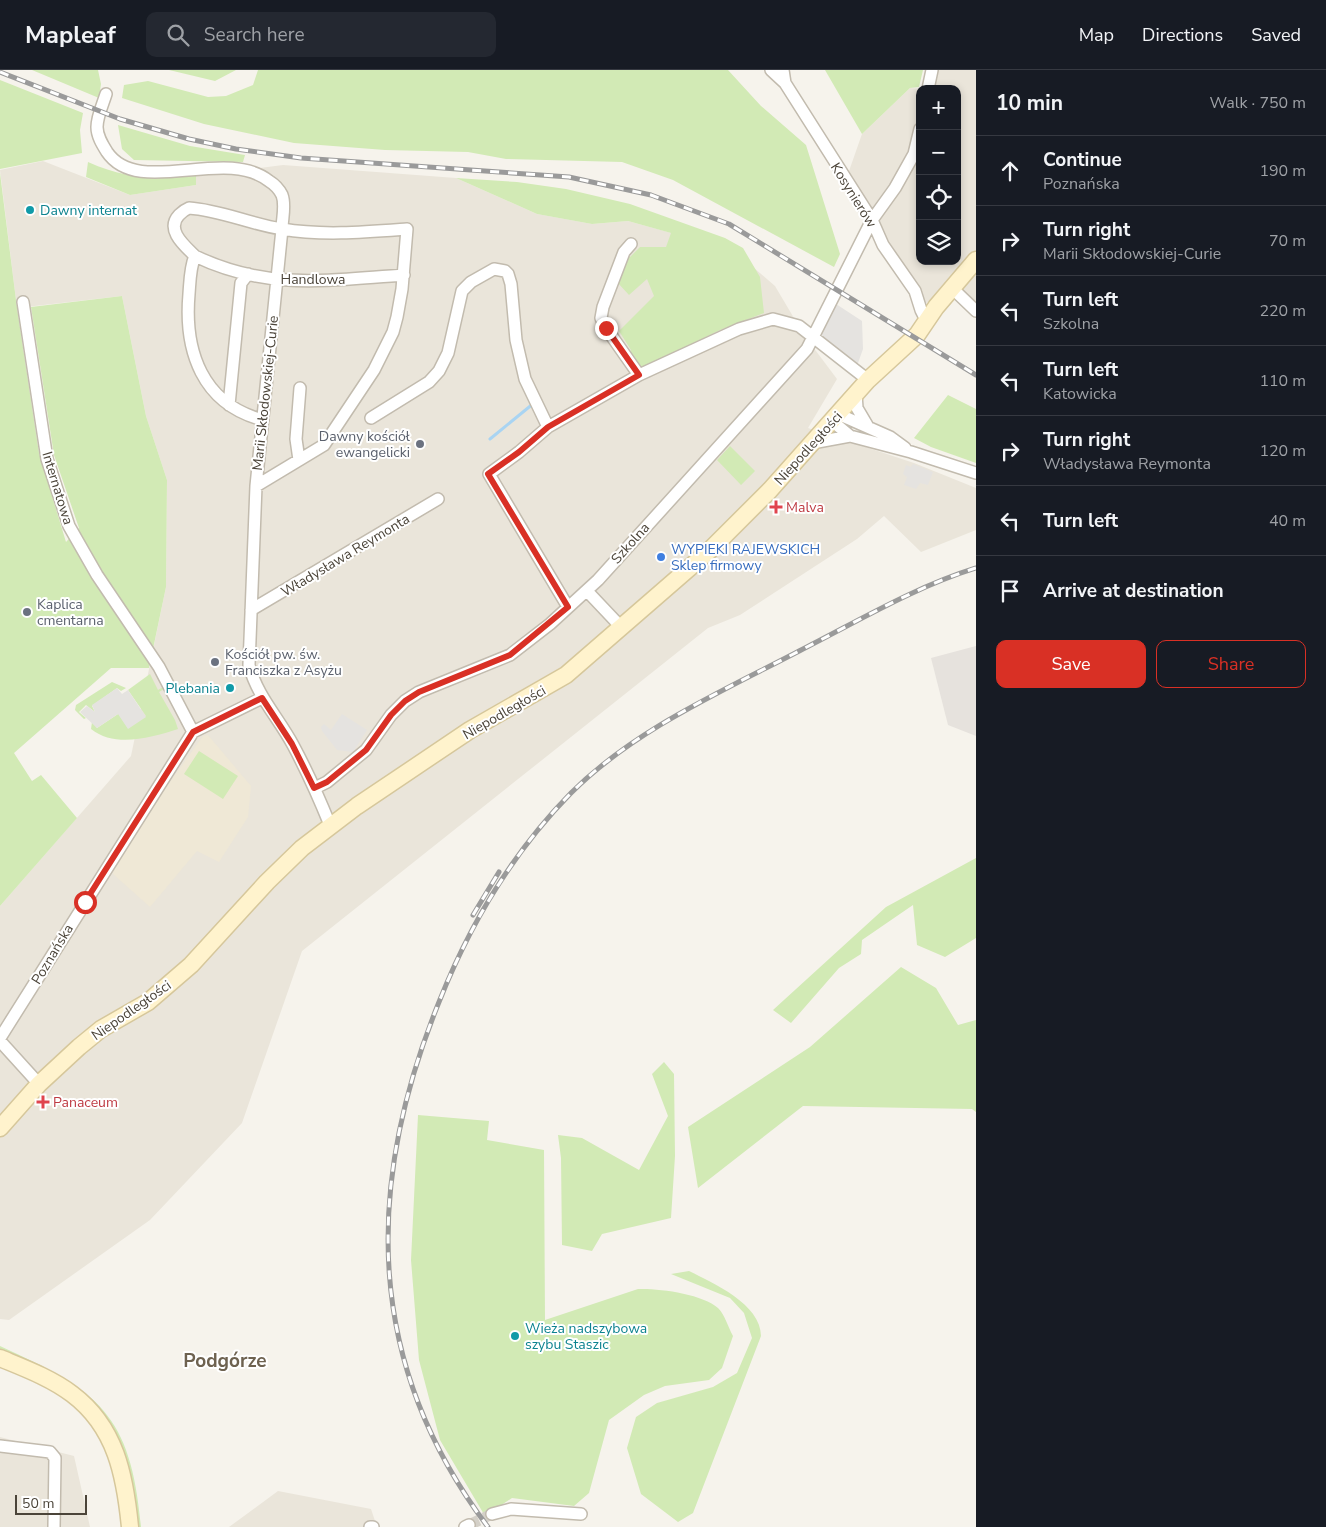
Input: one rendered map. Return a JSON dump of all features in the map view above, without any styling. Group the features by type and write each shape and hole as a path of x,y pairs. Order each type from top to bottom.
{"main road":[{"name":"Niepodległości","path":"0,1128 39,1084 101,1029 148,1002 191,965 266,882 330,825 470,730 566,675 622,628 738,523 868,380 917,335 926,320 976,260"},
{"path":"0,1358 53,1382 72,1394 85,1405 103,1428 116,1449 126,1489 130,1527"}],"street":[{"path":"771,70 785,83"},
{"name":"Kosynierów","path":"784,70 785,83 872,220 883,245 915,291 926,320"},
{"path":"929,85 932,70"},
{"name":"Marii Skłodowskiej-Curie","path":"106,94 97,122 98,135 116,162 136,171 147,172 197,168 245,169 256,172 276,186 282,196 282,229 256,486 249,665 262,698 292,744 330,825"},
{"name":"Szkolna","path":"314,788 327,782 366,750 391,715 405,701 419,692 510,655 587,591 807,349 872,220 895,188 914,154 920,130"},
{"path":"256,486 324,444 378,364 394,332 404,275 408,229 326,232 282,229 238,220 210,210 184,209 176,218 173,226 180,240 195,256 188,307 193,352 201,375 217,396 229,405 246,415 263,420"},
{"path":"631,244 624,252 603,307 601,318 639,375"},
{"name":"Handlowa","path":"195,256 233,272 276,280 299,282 333,281 404,275"},
{"path":"371,418 429,382 439,371 448,353 462,291 471,282 494,269 505,271 508,274 511,284 516,340 525,380 548,427"},
{"path":"229,405 242,282 248,274"},
{"path":"952,288 976,311"},
{"name":"Internatowa","path":"23,302 48,459 69,526 97,575 158,667 193,732"},
{"path":"568,607 488,474 519,452 548,427 639,375 739,329 773,319 800,326 868,380"},
{"path":"299,460 296,439 300,388"},
{"path":"856,394 857,408 868,426"},
{"path":"835,418 868,426 890,437 911,452"},
{"path":"835,418 850,436"},
{"path":"812,443 850,436 911,452 976,473"},
{"name":"Władysława Reymonta","path":"251,610 438,499"},
{"path":"587,591 622,628"},
{"path":"193,732 262,698"},
{"name":"Poznańska","path":"0,1040 193,732"},
{"path":"0,1040 39,1084"},
{"path":"0,1446 50,1452 55,1458 54,1527"},
{"path":"492,1514 511,1509 581,1514"}],"shaded area":[{"path":"933,70 976,70 976,305 948,287 924,305 849,171 862,134 910,88 916,88 916,265 961,265 961,85 931,85"},
{"path":"43,161 130,195 196,185 196,176 283,165 456,178 537,214 592,224 628,221 733,250 775,286 804,335 837,379 808,428 914,463 976,488 976,530 921,552 884,516 857,539 740,615 708,628 302,951 242,1123 150,1220 9,1320 0,1319 0,906 131,756 166,587 167,480 146,416 122,296 17,308 0,170"},
{"path":"833,302 862,321 863,349 858,363 853,368 815,336"},
{"path":"913,464 933,472 928,485 920,483 916,489 904,485 907,477 903,474 906,465 911,467"},
{"path":"976,646 976,736 948,725 931,658"},
{"path":"117,688 122,694 128,690 146,717 128,729 118,714 97,728 80,712 87,706 95,712 92,705"},
{"path":"342,714 367,730 353,752 337,750 322,731 321,727 324,724 331,730"},
{"path":"208,735 251,786 248,817 219,862 197,851 150,907 113,874 114,868 165,789 203,736"},
{"path":"0,1437 74,1456 90,1527 0,1527"},
{"path":"278,1491 371,1509 377,1527 229,1527"}],"green space":[{"path":"32,70 98,70 101,84 99,98"},
{"path":"169,70 236,70 215,81"},
{"path":"258,70 728,70 761,106 806,145 840,254 834,267 673,180 622,162 506,159 468,152 385,150 294,143 204,124 122,98 124,85 148,81 208,97 226,96 253,85"},
{"path":"825,70 923,70 919,85 910,88 862,134"},
{"path":"0,80 83,113 80,130 82,153 0,169"},
{"path":"118,125 190,146 245,155 243,162 134,160 122,149"},
{"path":"88,162 129,175 196,176 196,185 130,195 86,177"},
{"path":"0,173 17,308 39,453 66,542 79,528 54,455 31,307 122,296 146,416 167,480 166,587 149,668 111,668 14,753 32,781 41,775 77,818 0,906"},
{"path":"456,178 517,182 566,189 630,204 725,238 743,248 760,277 764,313 720,330 643,368 628,353 631,350 619,331 654,296 647,279 629,295 617,282 626,257 630,257 640,247 666,247 671,233 628,221 592,224 537,214"},
{"path":"948,395 976,409 976,463 931,447 914,438"},
{"path":"730,446 755,471 741,485 717,460"},
{"path":"150,674 158,690 163,687 164,689 159,692 178,729 144,738 122,740 100,735 91,729 92,722 97,728 118,714 146,716 128,690"},
{"path":"112,682 126,688 121,691 117,688 92,706 95,712 86,705 79,712 86,718 84,719 75,710 76,705"},
{"path":"199,751 238,776 223,799 184,774"},
{"path":"976,858 976,938 945,957 917,945 913,905 862,940 861,954 839,968 791,1023 773,1010 886,907"},
{"path":"901,967 936,988 958,1025 976,1020 976,1112 972,1109 803,1106 698,1188 688,1127 810,1047"},
{"path":"664,1062 674,1074 675,1156 671,1218 602,1234 592,1251 562,1245 561,1158 558,1135 582,1138 639,1170 668,1116 652,1074"},
{"path":"418,1115 489,1121 487,1140 544,1150 545,1320 638,1289 657,1290 680,1293 711,1303 718,1308 725,1318 733,1336 722,1368 709,1380 665,1386 644,1395 609,1420 589,1493 574,1506 512,1498 485,1516 440,1440 419,1360 411,1260"},
{"path":"689,1271 722,1288 745,1305 759,1325 761,1336 693,1513 678,1522 641,1494 627,1448 636,1417 657,1403 713,1387 737,1373 752,1338 744,1313 730,1298 671,1274"},
{"path":"0,1346 62,1377 85,1393 104,1411 118,1432 129,1457 141,1527 136,1527 128,1465 114,1433 0,1350"}],"waterway":[{"path":"490,439 534,403"}],"tunnel":[{"path":"469,1525 492,1514"}],"railway":[{"path":"0,72 120,119 189,139 236,149 301,158 569,177 651,195 729,224 976,375"},
{"path":"488,1527 448,1465 418,1402 399,1338 389,1273 389,1206 398,1139 415,1071 439,1002 464,946 494,891 530,840 571,793 623,749 651,730 711,696 909,594 976,568"},
{"path":"473,915 499,872"}],"place":[{"name":"Dawny internat","path":"30,210"},
{"name":"Dawny kościół ewangelicki","path":"420,444"},
{"name":"Malva","path":"776,507"},
{"name":"WYPIEKI RAJEWSKICH Sklep firmowy","path":"661,557"},
{"name":"Kaplica cmentarna","path":"27,612"},
{"name":"Kościół pw. św. Franciszka z Asyżu","path":"215,662"},
{"name":"Plebania","path":"230,688"},
{"name":"Panaceum","path":"43,1102"},
{"name":"Wieża nadszybowa szybu Staszic","path":"515,1336"}],"district":[{"name":"Podgórze","path":"225,1360"}],"route":[{"path":"85,902 193,732 262,698 292,744 314,788 327,782 366,750 391,715 405,701 419,692 492,665 510,655 550,624 568,607 488,474 566,415 639,375 606,328"}]}
